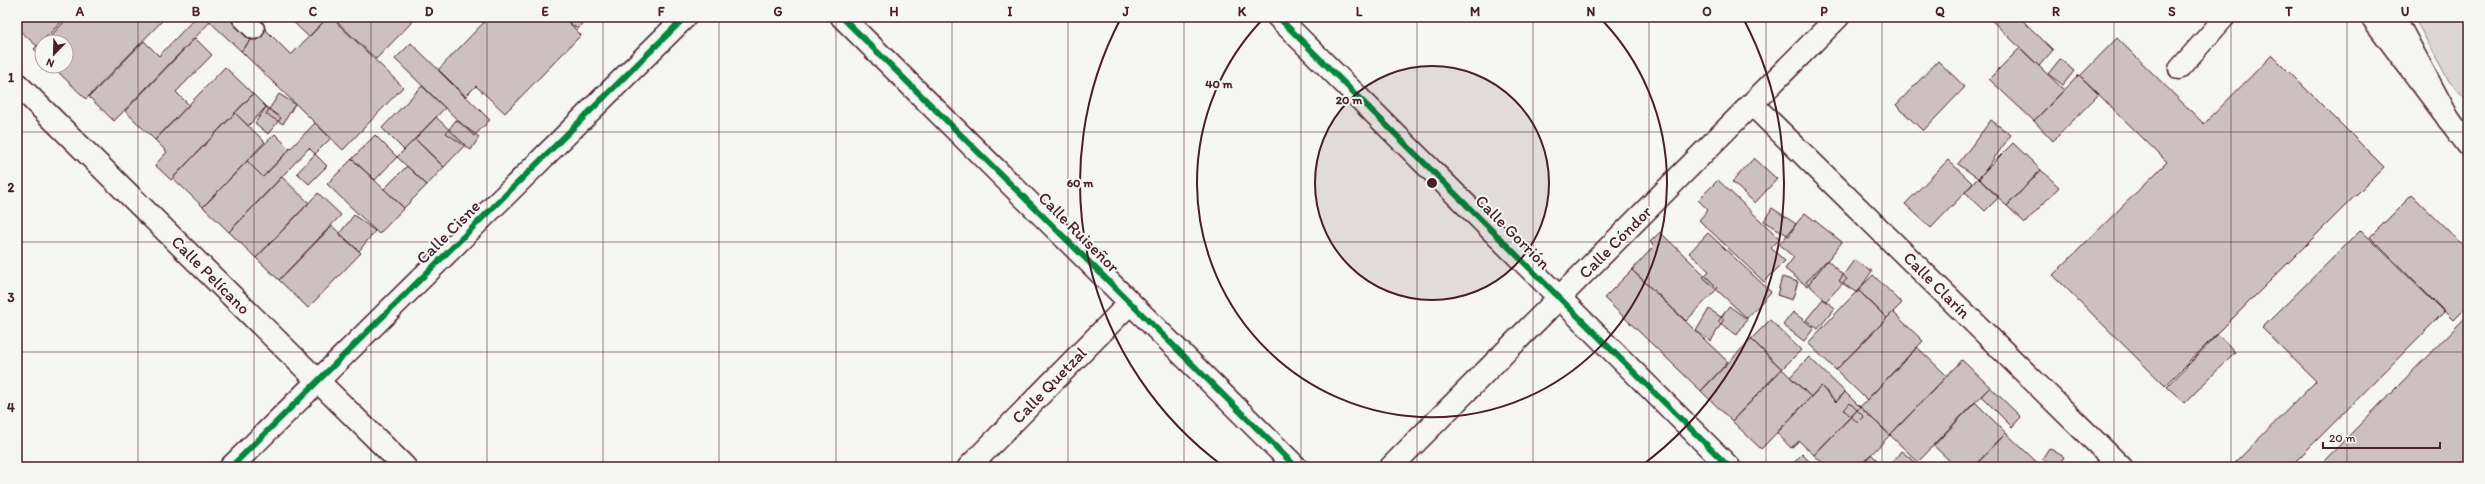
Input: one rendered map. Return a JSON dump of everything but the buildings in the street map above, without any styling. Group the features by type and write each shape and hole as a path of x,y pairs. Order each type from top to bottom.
{"main road":[{"name":"Calle Cisne","path":"231,467 685,17"},
{"name":"Calle Ruiseñor","path":"842,17 1296,467"},
{"name":"Calle Gorrión","path":"1278,17 1729,467"},
{"name":"Calle Cóndor","path":"1391,467 1838,17"},
{"path":"2372,17 2468,145"},
{"path":"2394,17 2449,120"},
{"name":"Calle Pelícano","path":"17,84 405,467"},
{"name":"Calle Clarín","path":"1752,104 2121,467"},
{"name":"Calle Quetzal","path":"969,467 1130,302"}],"lane":[{"path":"2179,69 2225,17"}],"shaded area":[{"path":"2414,17 2468,17 2468,101 2449,81"}],"cycle path":[{"path":"231,467 685,17"},
{"path":"842,17 1296,467"},
{"path":"1278,17 1729,467"}]}
